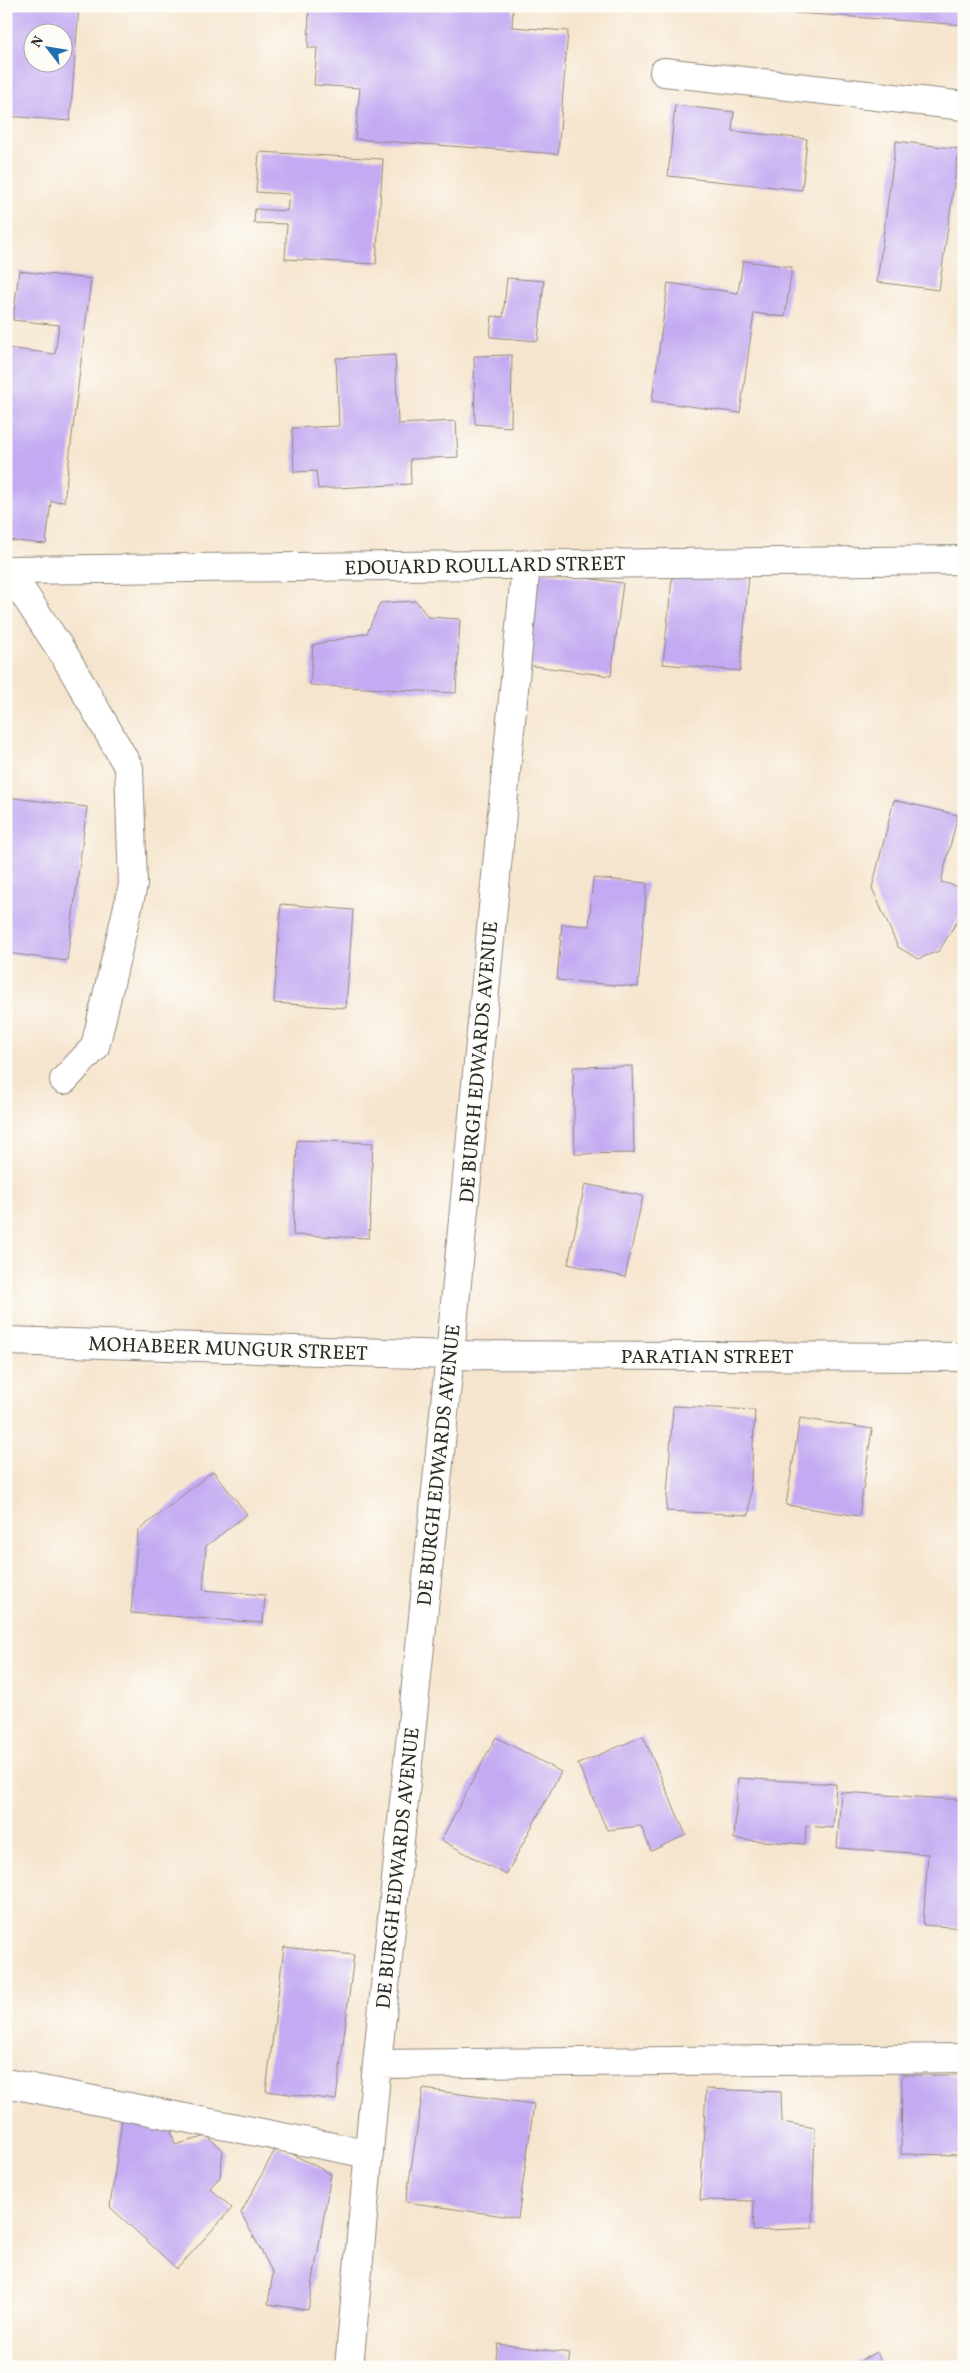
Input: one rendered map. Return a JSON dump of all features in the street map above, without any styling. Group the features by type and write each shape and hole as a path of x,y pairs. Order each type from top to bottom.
{"street":[{"path":"664,72 964,106"},
{"name":"EDOUARD ROULLARD STREET","path":"7,570 964,560"},
{"name":"DE BURGH EDWARDS AVENUE","path":"349,2367 377,2064 450,1355 526,564"},
{"path":"7,570 65,656 129,768 133,885 95,1047 64,1080"},
{"name":"MOHABEER MUNGUR STREET","path":"6,1341 450,1355"},
{"name":"PARATIAN STREET","path":"450,1355 964,1357"},
{"path":"377,2064 964,2058"},
{"path":"6,2083 369,2154"}],"building":[{"path":"6,6 79,6 70,121 6,116"},
{"path":"309,6 513,6 512,27 568,31 558,154 355,139 360,88 314,85 317,48 308,48"},
{"path":"727,6 964,6 964,25 727,8"},
{"path":"675,105 734,112 732,131 807,139 802,190 668,176"},
{"path":"896,141 959,149 939,290 877,282"},
{"path":"259,152 383,159 376,264 285,259 287,224 254,223 255,209 287,211 289,194 256,192"},
{"path":"743,261 792,267 785,317 754,313 740,413 652,401 668,283 738,293"},
{"path":"19,271 91,279 64,502 51,501 46,544 6,540 6,348 55,354 59,325 13,320"},
{"path":"507,278 544,281 538,341 490,337 492,316 503,317"},
{"path":"395,355 398,424 456,421 458,457 410,459 411,484 318,489 316,471 294,472 292,428 339,426 336,358"},
{"path":"512,355 511,427 475,424 474,356"},
{"path":"673,569 749,576 740,671 663,664"},
{"path":"539,572 623,583 611,676 526,665"},
{"path":"416,601 428,617 460,619 456,693 310,685 313,645 367,633 380,603"},
{"path":"6,797 87,807 67,961 6,953"},
{"path":"894,800 958,815 941,882 964,888 964,910 939,951 918,959 898,947 872,888"},
{"path":"593,878 647,883 638,987 557,980 562,924 589,926"},
{"path":"281,904 353,910 346,1008 274,1003"},
{"path":"632,1066 634,1153 575,1154 573,1067"},
{"path":"297,1140 373,1143 369,1238 293,1235"},
{"path":"585,1184 643,1196 625,1277 568,1264"},
{"path":"673,1406 755,1410 749,1515 666,1511"},
{"path":"800,1418 872,1429 859,1516 786,1505"},
{"path":"213,1471 247,1514 206,1546 203,1590 265,1595 263,1623 131,1613 138,1531"},
{"path":"643,1736 686,1835 651,1851 641,1826 607,1830 578,1764"},
{"path":"496,1737 561,1772 506,1875 441,1840"},
{"path":"738,1778 836,1784 833,1828 806,1826 805,1844 734,1839"},
{"path":"841,1792 964,1800 964,1928 923,1925 928,1854 837,1848"},
{"path":"284,1947 354,1955 336,2100 266,2091"},
{"path":"902,2075 964,2075 964,2155 901,2154"},
{"path":"423,2089 534,2104 518,2218 406,2202"},
{"path":"706,2089 781,2092 782,2122 815,2128 812,2228 753,2231 754,2201 700,2200"},
{"path":"123,2112 168,2118 175,2145 207,2136 223,2150 220,2177 210,2188 232,2208 177,2269 110,2207"},
{"path":"277,2146 331,2174 308,2310 268,2304 273,2273 241,2213"},
{"path":"498,2344 570,2353 568,2367 495,2367"},
{"path":"876,2352 884,2367 850,2367"}]}
